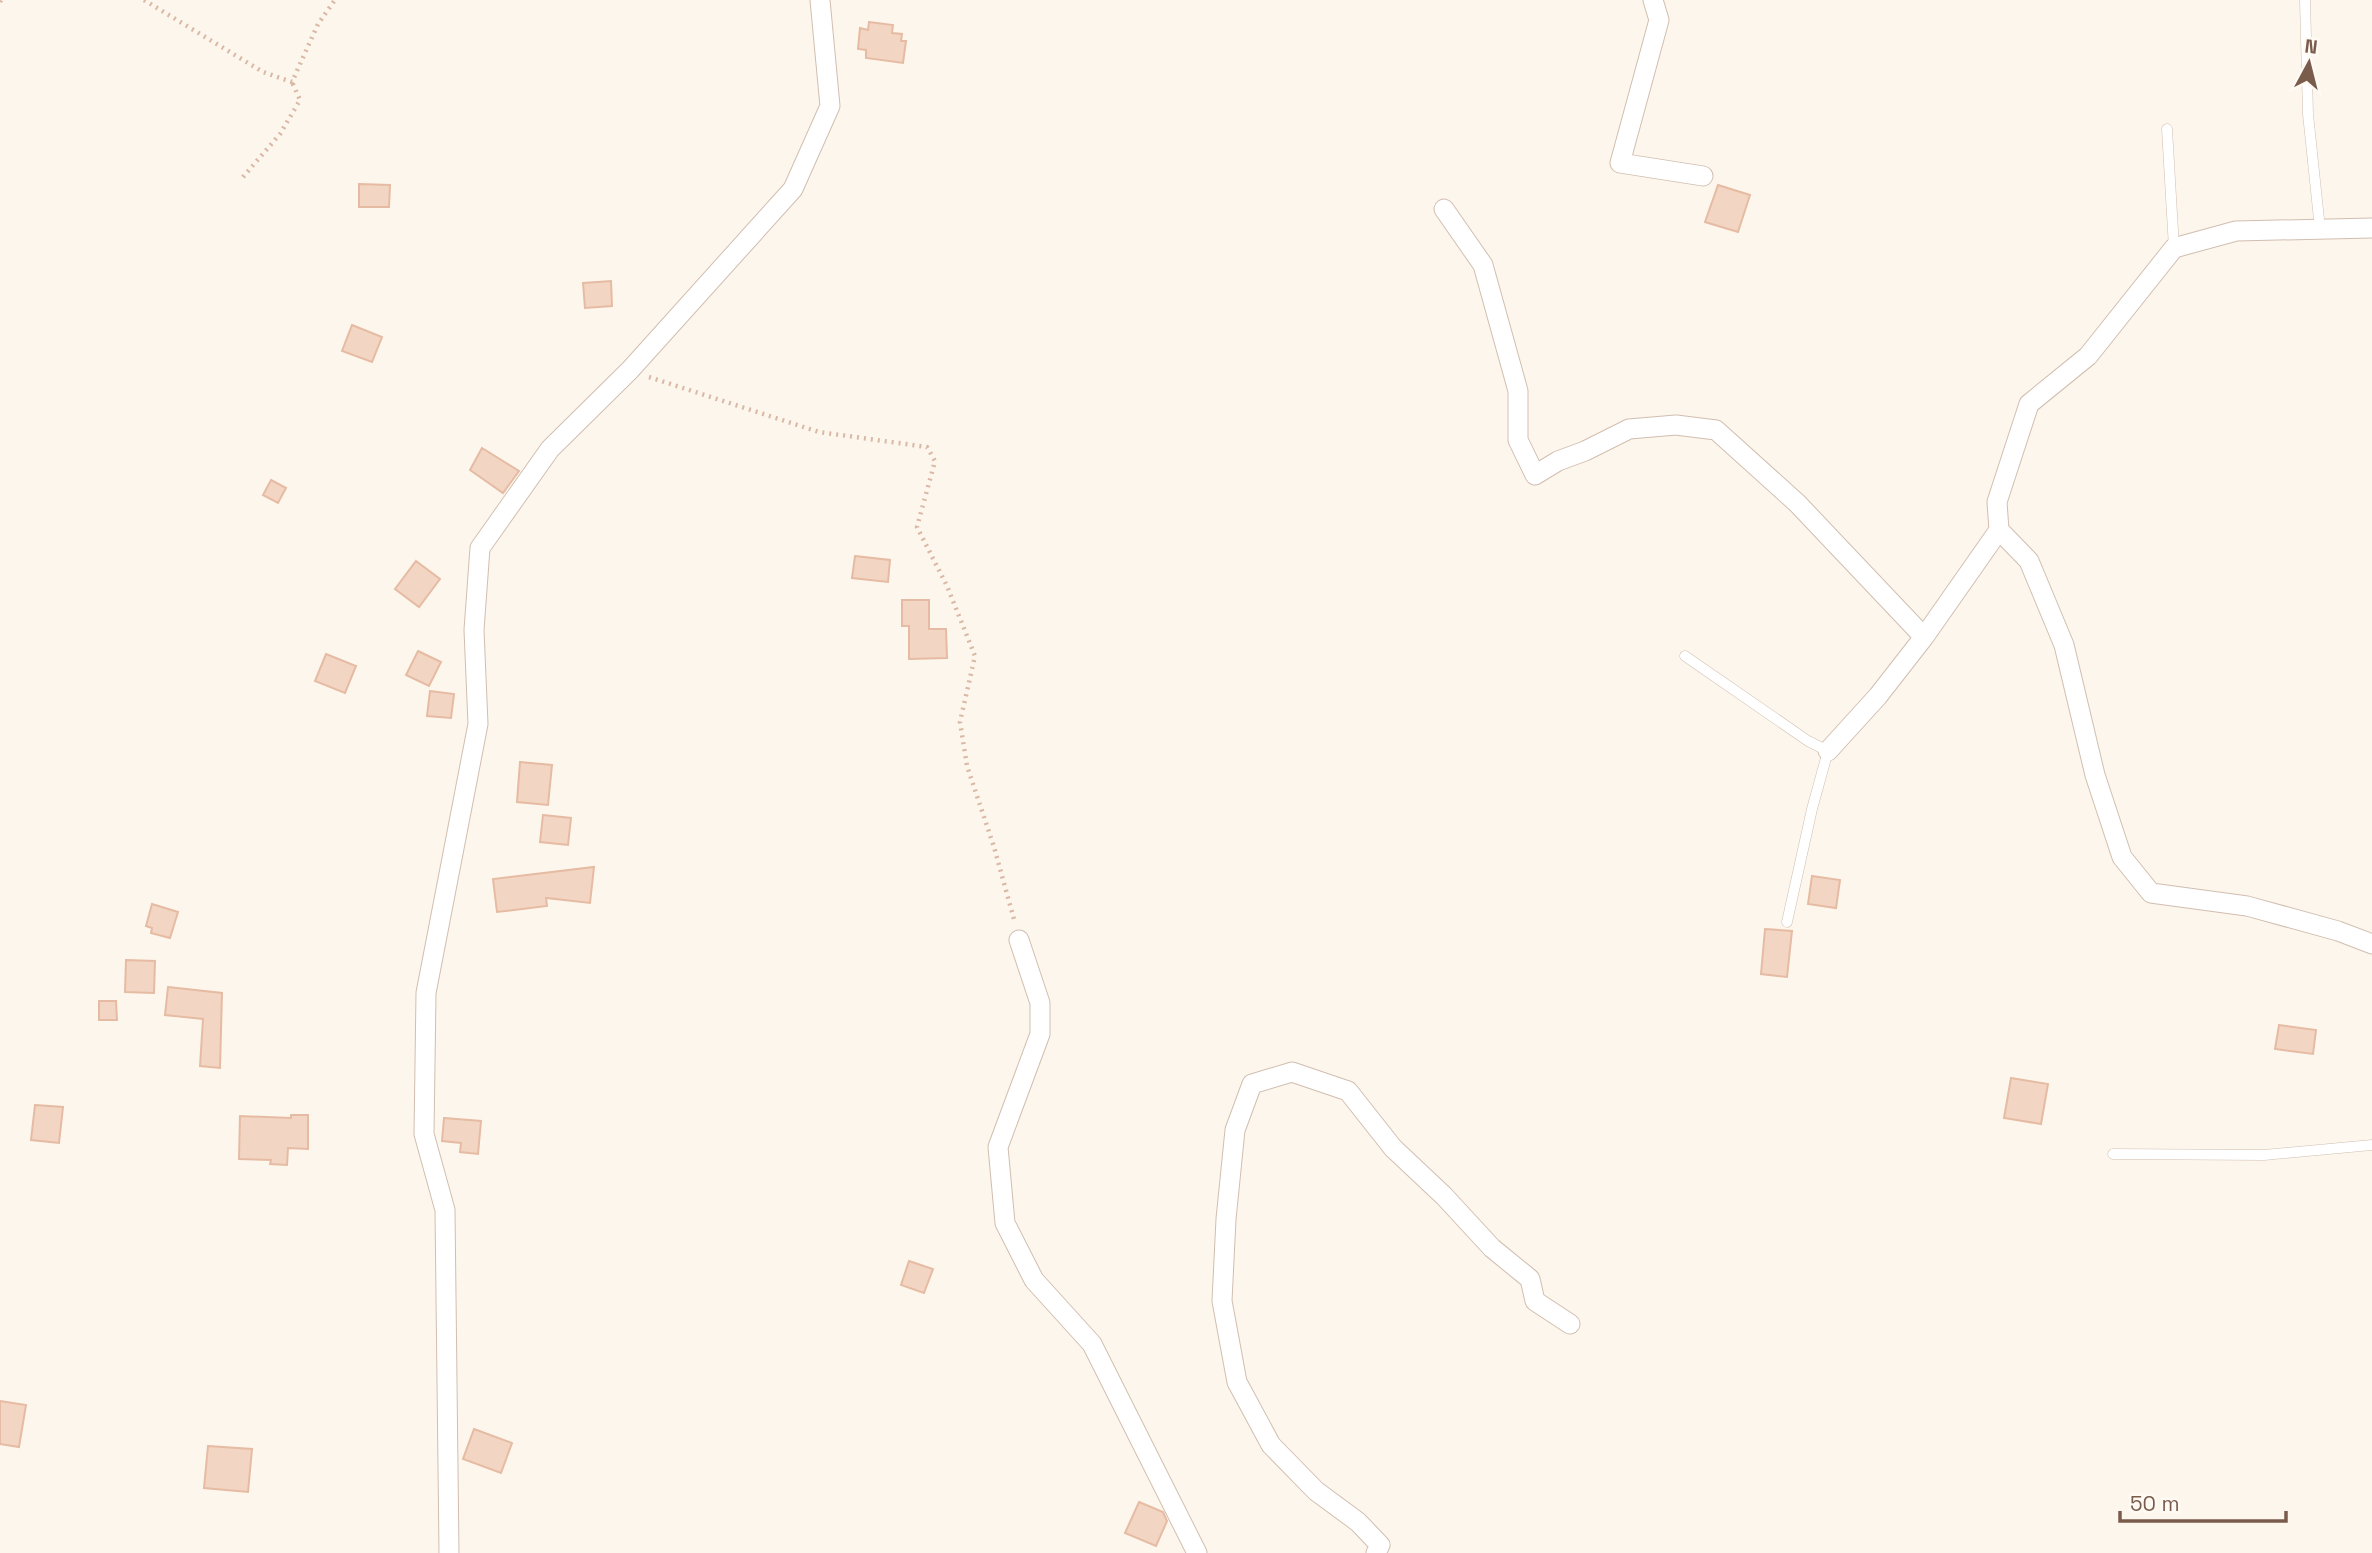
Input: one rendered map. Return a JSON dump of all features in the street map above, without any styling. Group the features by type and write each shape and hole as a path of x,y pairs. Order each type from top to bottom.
{"street":[{"path":"449,1553 445,1210 424,1134 426,993 478,724 474,630 480,548 550,449 630,370 793,189 830,106 820,0"},
{"path":"1653,0 1659,20 1620,163 1703,176"},
{"path":"1444,209 1483,265 1518,391 1518,440 1535,475 1558,461 1629,429 1676,425 1716,430 1797,503 1924,637"},
{"path":"1828,751 1878,696 1924,637 1999,530 1997,502 2029,404 2088,356 2174,248 2236,230 2372,228"},
{"path":"1999,530 2029,561 2064,645 2095,775 2122,857 2151,893 2247,906 2338,931 2372,944"},
{"path":"1020,940 1040,1003 1040,1034 998,1147 1005,1223 1034,1280 1092,1344 1197,1553"},
{"path":"1376,1553 1380,1545 1358,1522 1317,1491 1271,1446 1237,1382 1223,1301 1226,1219 1235,1130 1252,1084 1292,1072 1348,1091 1393,1148 1444,1196 1492,1248 1530,1279 1535,1301 1570,1324"}],"lane":[{"path":"2305,0 2308,114 2320,229"},
{"path":"2168,129 2174,248"},
{"path":"1685,656 1808,741 1828,751 1787,922"},
{"path":"2113,1154 2264,1155 2372,1145"}],"path":[{"path":"144,0 263,72 292,82 300,100 280,134 243,177"},
{"path":"292,82 318,24 335,0"},
{"path":"630,370 819,432 927,447 935,461 917,527 947,586 975,656 960,722 967,766 994,846 1020,940"}],"building":[{"path":"869,22 893,25 892,33 902,34 901,41 906,41 903,63 866,58 866,50 858,49 860,28 868,30"},
{"path":"359,184 390,185 389,207 359,207"},
{"path":"1718,185 1750,195 1738,232 1705,222"},
{"path":"611,281 612,306 585,308 583,283"},
{"path":"352,325 382,337 372,362 342,351"},
{"path":"482,448 519,471 503,493 470,470"},
{"path":"271,480 286,488 278,503 263,495"},
{"path":"855,556 890,560 888,582 852,578"},
{"path":"416,561 440,579 419,607 395,589"},
{"path":"902,600 929,600 929,629 946,629 947,658 909,659 909,626 902,626"},
{"path":"418,651 441,662 429,686 406,675"},
{"path":"326,654 356,666 345,693 315,681"},
{"path":"430,691 454,694 451,718 427,716"},
{"path":"520,762 552,765 548,805 517,802"},
{"path":"543,815 571,818 568,845 540,842"},
{"path":"594,867 590,903 546,898 547,906 497,912 493,879"},
{"path":"1812,876 1840,880 1836,908 1808,904"},
{"path":"152,904 178,912 170,938 151,933 152,928 146,926"},
{"path":"1765,929 1792,931 1787,977 1761,974"},
{"path":"126,960 155,961 154,993 125,992"},
{"path":"168,987 222,993 220,1068 200,1066 203,1019 165,1015"},
{"path":"99,1001 116,1001 117,1020 99,1020"},
{"path":"2279,1025 2316,1030 2313,1054 2275,1049"},
{"path":"2011,1078 2048,1084 2041,1124 2004,1118"},
{"path":"35,1105 63,1107 59,1143 31,1140"},
{"path":"291,1115 308,1115 308,1149 288,1148 287,1165 270,1164 271,1160 239,1159 240,1116 291,1118"},
{"path":"444,1118 481,1121 478,1154 460,1152 461,1143 442,1141"},
{"path":"909,1261 933,1269 924,1293 901,1285"},
{"path":"0,1401 26,1405 19,1447 0,1444"},
{"path":"474,1429 512,1443 501,1473 463,1459"},
{"path":"208,1446 252,1449 248,1492 204,1488"},
{"path":"1139,1502 1163,1512 1167,1521 1156,1546 1125,1533"}]}
